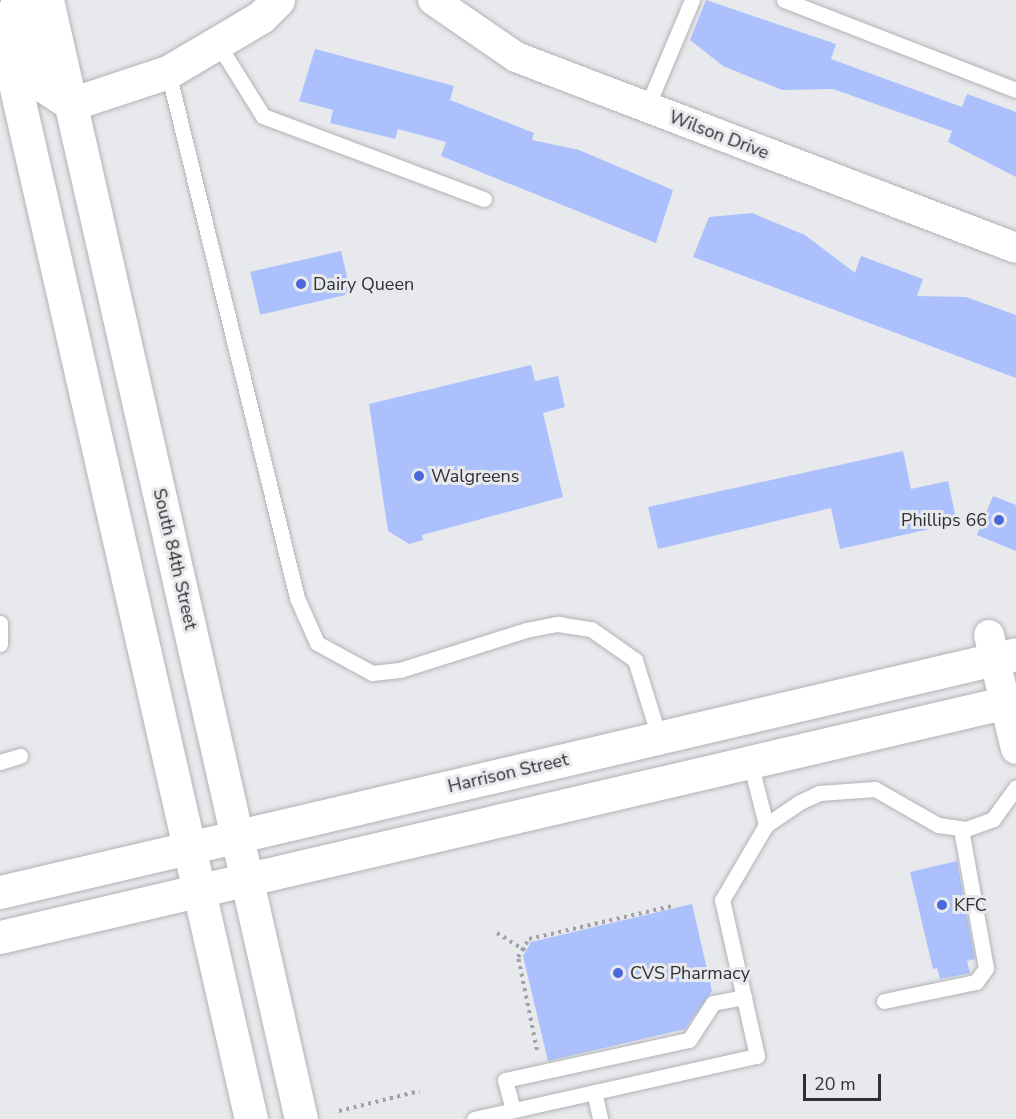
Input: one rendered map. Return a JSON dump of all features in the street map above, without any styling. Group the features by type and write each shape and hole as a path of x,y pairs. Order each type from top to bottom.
{"main road":[{"path":"17,0 36,73 45,87 71,104 168,72 218,44 278,0"},
{"name":"South 84th Street","path":"47,0 301,1119"},
{"path":"0,18 251,1119"},
{"name":"Harrison Street","path":"0,892 659,737 1000,649"},
{"path":"0,937 1011,701"}],"street":[{"name":"Wilson Drive","path":"434,0 516,57 1016,248"},
{"path":"1000,649 1011,701 1016,749"}],"lane":[{"path":"647,107 692,0"},
{"path":"789,2 1016,90"},
{"path":"218,44 263,116 484,199"},
{"path":"168,72 297,598 317,643 372,673 400,670 526,630 558,624 591,629 635,660 659,737"},
{"path":"0,623 0,644"},
{"path":"0,762 20,756"},
{"path":"750,762 766,825"},
{"path":"474,1119 757,1056 722,900 766,825 819,793 857,788 891,794 938,825 961,829 993,819 1016,787"},
{"path":"884,1001 976,981 986,968 961,829"},
{"path":"513,1110 506,1080 689,1040 713,1003 744,997"},
{"path":"594,1092 600,1119"}],"path":[{"path":"532,1051 541,1049 518,957 525,950 529,939 672,906"},
{"path":"497,933 525,950"},
{"path":"339,1111 420,1091"}],"building":[{"path":"706,0 836,44 831,59 962,107 967,94 1016,112 1016,177 948,142 952,131 833,89 782,90 723,66 690,40"},
{"path":"315,49 454,86 450,100 534,133 532,140 579,150 673,190 656,243 441,156 446,142 398,129 395,139 330,123 333,110 299,101"},
{"path":"752,213 805,235 855,273 861,256 923,279 917,296 966,297 1016,315 1016,378 693,257 709,217"},
{"name":"Dairy Queen","path":"341,251 351,294 260,315 250,272"},
{"name":"Walgreens","path":"531,365 535,381 558,376 565,407 543,413 563,497 422,535 423,540 409,544 388,531 369,404"},
{"path":"903,451 911,489 948,481 957,523 840,549 831,508 658,549 648,507"},
{"name":"Phillips 66","path":"993,496 1016,505 1016,551 977,535"},
{"path":"957,861 975,959 967,961 970,973 940,979 937,968 933,969 910,872"},
{"name":"CVS Pharmacy","path":"692,904 712,991 685,1029 548,1061 523,956 531,942"}],"place":[{"name":"Dairy Queen","path":"301,284"},
{"name":"Walgreens","path":"419,476"},
{"name":"Phillips 66","path":"999,520"},
{"name":"KFC","path":"942,905"},
{"name":"CVS Pharmacy","path":"618,973"}]}
